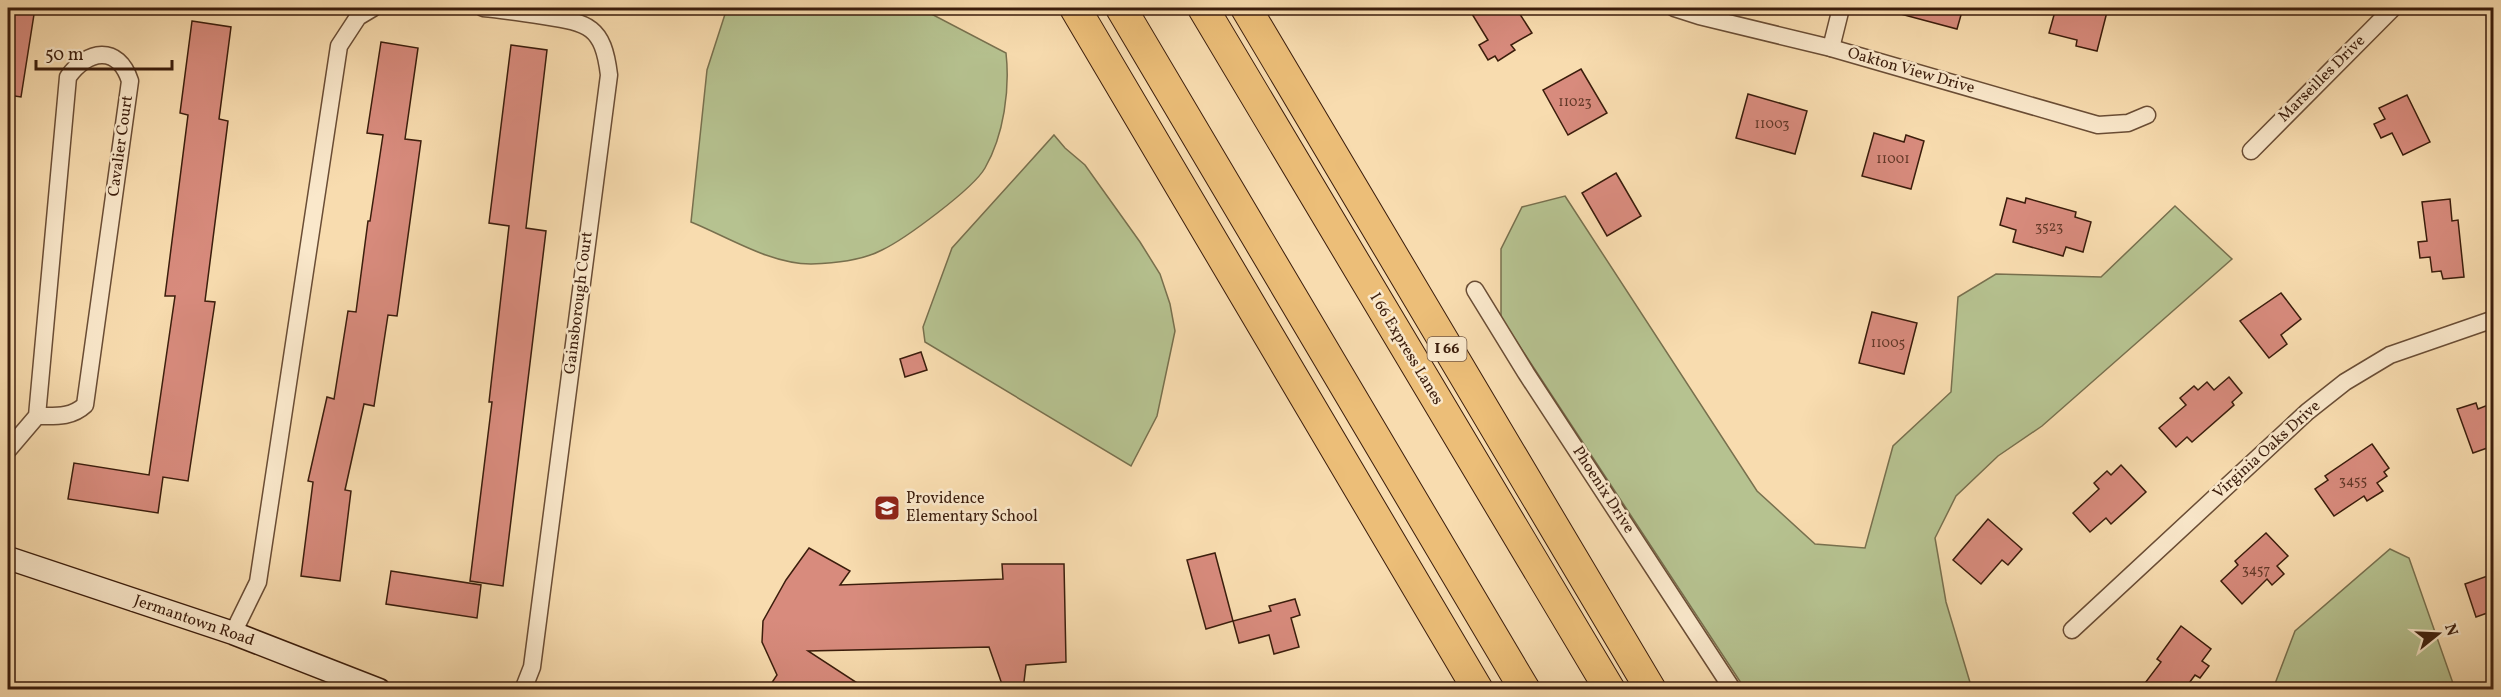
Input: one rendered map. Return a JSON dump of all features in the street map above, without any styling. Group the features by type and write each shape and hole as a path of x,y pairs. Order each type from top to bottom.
{"highway":[{"path":"1075,8 1478,690"},
{"path":"1120,8 1526,690"},
{"name":"I 66 Express Lanes","path":"1203,8 1610,690"},
{"name":"I 66","path":"1246,8 1651,690"}],"main road":[{"name":"Jermantown Road","path":"8,558 233,633 379,690"}],"street":[{"path":"233,633 258,582 339,46 358,17 373,8"},
{"name":"Gainsborough Court","path":"483,8 580,21 595,33 606,50 609,75 532,667 523,690"},
{"name":"Oakton View Drive","path":"1674,8 1831,48 2097,125 2128,123 2147,115"},
{"path":"1831,48 1841,8"},
{"name":"Marseilles Drive","path":"2251,151 2393,8"},
{"name":"Cavalier Court","path":"99,54 115,58 127,71 130,81 85,405 77,412 65,416 37,416 68,77 78,63 99,54"},
{"name":"Phoenix Drive","path":"1475,290 1526,373 1733,690"},
{"name":"Virginia Oaks Drive","path":"2072,630 2307,412 2345,382 2390,355 2493,319"},
{"path":"8,450 37,416"}],"green space":[{"path":"727,8 920,8 1006,53 1007,82 1004,112 997,141 985,168 967,188 938,213 906,236 874,254 848,261 811,264 780,260 691,222 707,70"},
{"path":"1054,135 1085,165 1140,242 1160,274 1170,304 1175,331 1157,416 1131,466 925,342 923,327 952,248"},
{"path":"1565,196 1757,491 1815,544 1865,548 1893,446 1951,392 1958,297 1996,274 2101,277 2175,206 2232,259 2042,426 1998,456 1956,496 1935,538 1946,602 1972,689 1745,689 1501,318 1501,249 1522,207"},
{"path":"2390,549 2409,558 2455,689 2273,689 2295,631"}],"building":[{"path":"8,8 35,8 21,97 8,95"},
{"path":"1482,8 1516,8 1532,33 1511,45 1515,50 1498,61 1495,56 1488,60 1479,45 1488,40 1472,14"},
{"path":"1894,8 1963,8 1957,29 1893,12"},
{"path":"2056,8 2108,8 2097,51 2076,46 2077,40 2049,33"},
{"path":"192,21 231,27 219,119 228,121 205,301 215,302 188,481 163,477 158,513 68,499 74,463 149,475 175,296 165,296 188,115 180,113"},
{"path":"381,42 418,48 405,139 421,141 397,316 388,315 374,406 364,404 345,490 351,491 340,581 301,576 313,482 308,481 327,397 334,399 348,311 356,312 368,221 370,221 383,135 367,133"},
{"path":"511,45 547,50 526,228 546,231 503,586 470,581 492,402 489,402 509,226 489,223"},
{"path":"1581,69 1607,113 1568,135 1543,90"},
{"path":"1748,94 1807,111 1795,154 1736,138"},
{"path":"2407,95 2430,142 2403,155 2392,133 2381,138 2374,124 2385,119 2379,108"},
{"path":"1874,133 1904,142 1906,135 1924,141 1911,189 1862,176"},
{"path":"1616,173 1641,216 1607,236 1582,193"},
{"path":"2007,198 2025,203 2026,198 2076,212 2075,217 2091,222 2083,252 2066,247 2063,256 2013,242 2016,230 2000,225"},
{"path":"2450,199 2452,221 2458,220 2464,277 2443,279 2441,271 2432,272 2430,257 2420,258 2418,242 2427,241 2422,202"},
{"path":"2281,293 2301,319 2281,335 2287,344 2269,358 2240,321"},
{"path":"1872,312 1917,323 1904,374 1859,363"},
{"path":"921,352 927,370 905,377 900,359"},
{"path":"2229,377 2242,393 2232,402 2234,405 2192,442 2187,437 2176,447 2159,428 2186,405 2180,398 2194,386 2198,390 2207,382 2214,390"},
{"path":"2476,403 2478,409 2493,403 2493,446 2473,453 2457,409"},
{"path":"2372,444 2389,468 2384,472 2387,476 2377,483 2383,491 2367,501 2364,496 2334,516 2315,489 2328,480 2325,476"},
{"path":"2121,465 2146,492 2111,524 2106,518 2090,532 2073,513 2099,489 2094,483 2107,471 2111,475"},
{"path":"1988,519 2022,549 2008,565 2002,560 1981,584 1953,560"},
{"path":"2266,533 2288,556 2277,566 2284,574 2272,585 2267,579 2242,604 2221,581 2238,565 2235,561"},
{"path":"809,548 850,571 840,585 1003,579 1002,564 1064,564 1066,662 1026,665 1023,690 1004,690 989,647 808,651 868,690 767,690 777,675 762,642 763,621 786,580"},
{"path":"1215,553 1233,621 1206,629 1187,560"},
{"path":"391,571 481,585 477,618 386,604"},
{"path":"2493,574 2493,611 2476,617 2465,584"},
{"path":"1295,599 1300,615 1291,618 1299,647 1274,654 1269,635 1239,643 1233,621 1271,611 1269,606"},
{"path":"2181,626 2211,649 2202,661 2209,666 2200,678 2195,675 2184,690 2154,690 2145,683 2161,662 2157,659"}],"place":[{"name":"Providence Elementary School","path":"887,508"}]}
